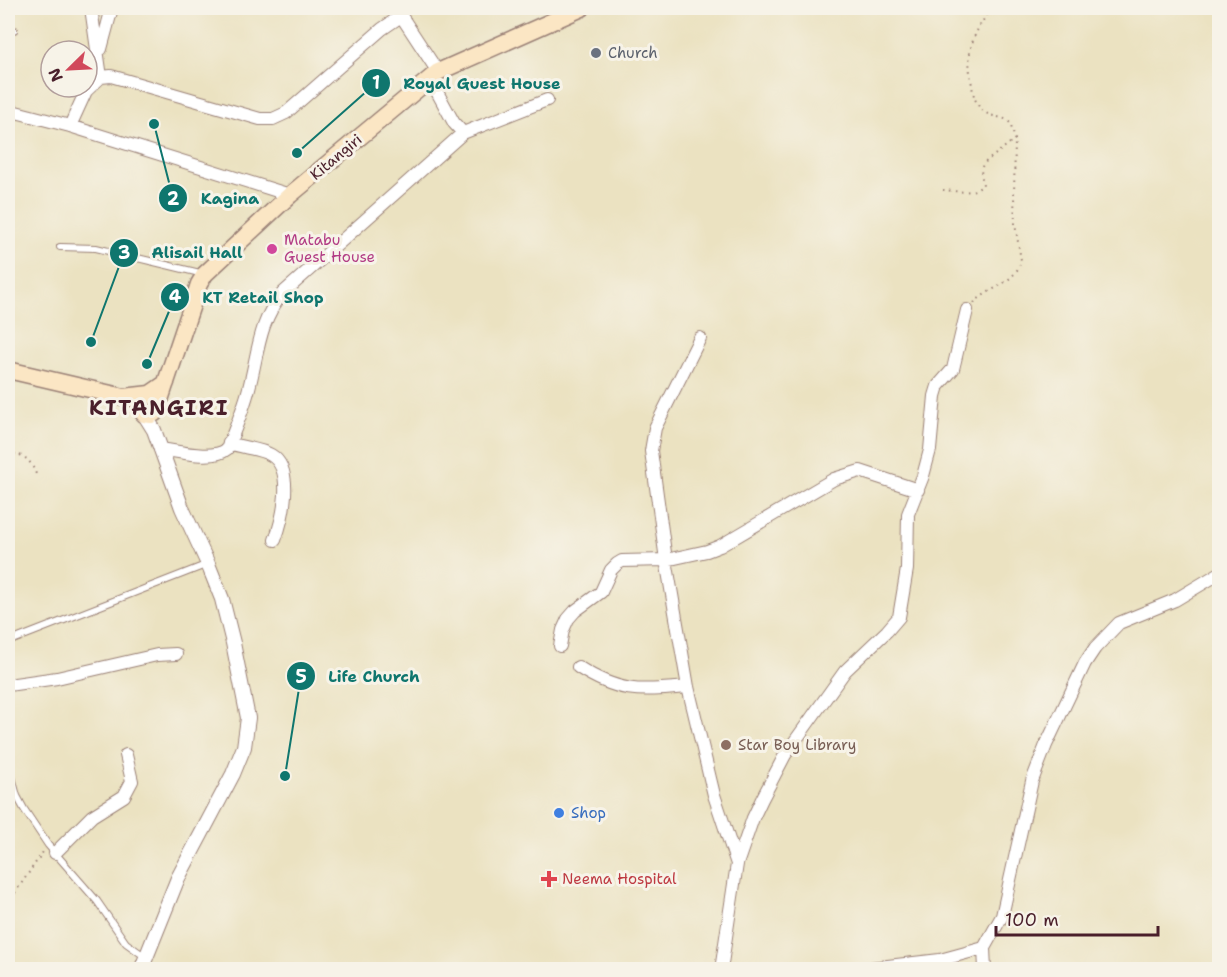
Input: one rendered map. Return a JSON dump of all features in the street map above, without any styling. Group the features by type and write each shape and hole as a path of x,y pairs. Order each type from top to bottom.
{"main road":[{"name":"Kitangiri","path":"149,408 166,382 198,284 205,274 290,195 434,75 582,8"},
{"path":"8,370 124,397 149,408"}],"street":[{"path":"91,8 96,39"},
{"path":"101,77 99,56 112,8"},
{"path":"70,126 86,91 101,77 111,76 260,119 273,119 286,113 398,12 434,75 454,123 463,134"},
{"path":"160,449 211,455 223,452 230,444 249,388 262,328 276,300 463,134 547,100"},
{"path":"8,110 70,126 290,195"},
{"path":"721,969 737,864 753,818 798,734 845,671 899,617 907,569 908,514 930,450 935,396 938,386 953,369 968,310"},
{"path":"700,338 660,415 652,440 652,462 688,687 714,795 737,864"},
{"path":"141,969 178,878 233,774 244,747 248,718 240,672 222,599 182,508 160,449 149,408"},
{"path":"230,444 270,454 279,462 285,506 275,540"},
{"path":"560,646 568,619 575,610 601,592 611,570 622,561 666,560 720,546 795,501 851,472 860,471 918,490"},
{"path":"985,969 984,948 1002,916 1032,781 1046,745 1085,663 1095,648 1119,623 1175,600 1220,573"},
{"path":"8,685 57,678 157,655 176,654"},
{"path":"578,667 595,678 627,690 688,687"},
{"path":"52,849 92,816 124,795 132,781 126,755"},
{"path":"853,969 940,960 984,948"}],"lane":[{"path":"60,247 96,248 205,274"},
{"path":"8,642 208,564"},
{"path":"8,762 17,796 52,849 97,902 126,943 140,953 146,954"}],"path":[{"path":"968,310 981,296 1011,277 1020,266 1021,260 1014,197 1015,139 1007,120 985,113 975,102 968,63 977,29 992,8"},
{"path":"943,190 966,191 981,187 983,164 1015,139"},
{"path":"8,453 26,456 36,474"},
{"path":"8,903 52,849"}],"place":[{"name":"Church","path":"596,53"},
{"name":"Kagina","path":"154,124"},
{"name":"Royal Guest House","path":"297,153"},
{"name":"Matabu Guest House","path":"272,249"},
{"name":"Alisail Hall","path":"91,342"},
{"name":"KT Retail Shop","path":"147,364"},
{"name":"Star Boy Library","path":"726,745"},
{"name":"Life Church","path":"285,776"},
{"name":"Shop","path":"559,813"},
{"name":"Neema Hospital","path":"549,879"}],"district":[{"name":"KITANGIRI","path":"159,408"}]}
